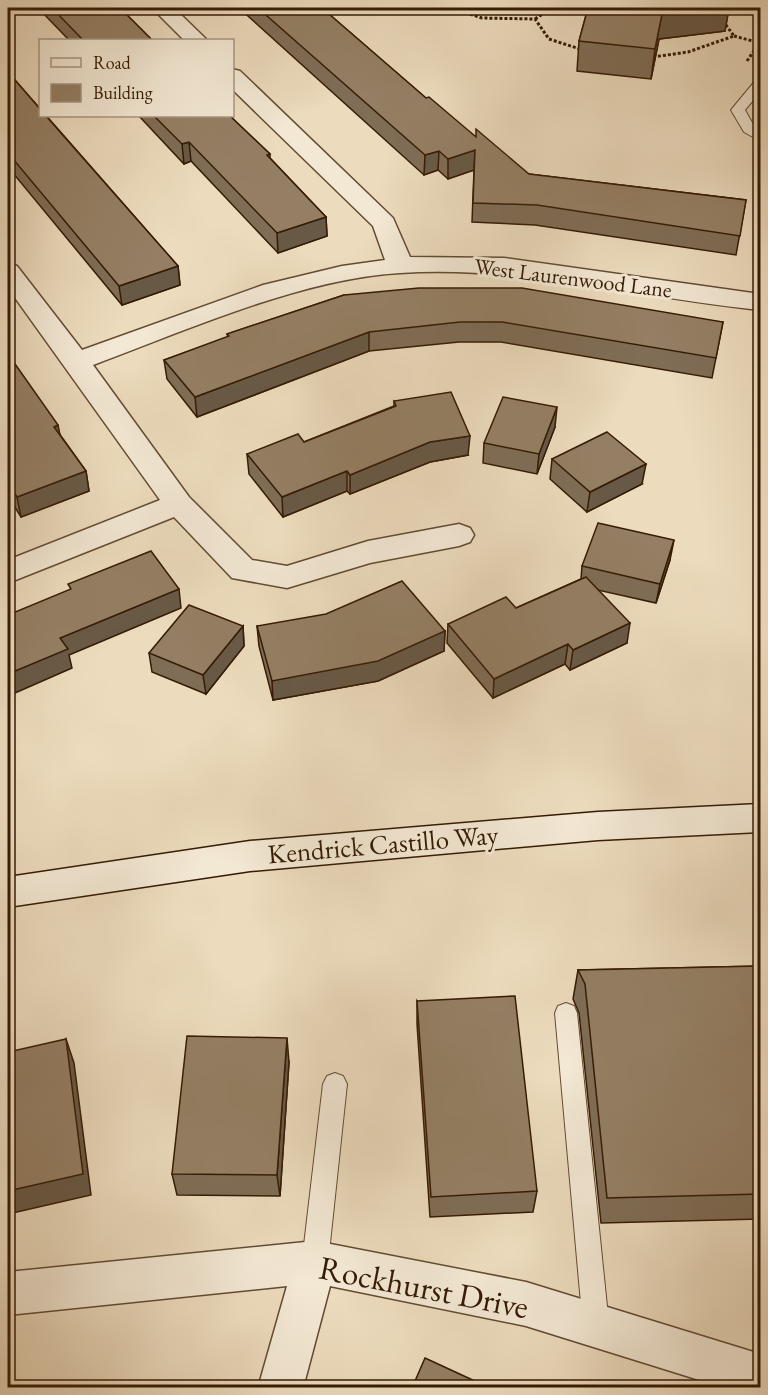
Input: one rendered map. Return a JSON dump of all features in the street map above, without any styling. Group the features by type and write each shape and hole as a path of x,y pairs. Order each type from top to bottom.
{"street":[{"path":"162,8 195,39"},
{"path":"234,78 384,223 400,265"},
{"name":"West Laurenwood Lane","path":"76,361 272,291 342,274 400,265 504,266 760,302"},
{"path":"8,271 179,504 243,570 287,577 368,552 459,535"},
{"path":"8,572 179,504"},
{"name":"Kendrick Castillo Way","path":"8,892 250,856 598,826 760,818"},
{"path":"280,1388 315,1262"},
{"name":"Rockhurst Drive","path":"8,1293 315,1262 526,1304 760,1376"}],"lane":[{"path":"760,84 738,110 749,129 760,138"},
{"path":"566,1013 596,1326"},
{"path":"315,1262 335,1084"}],"path":[{"path":"451,8 482,18 535,19 552,8"},
{"path":"721,17 734,36"},
{"path":"535,19 549,39 586,51"},
{"path":"650,58 688,52 734,36 759,43"}],"building":[{"path":"52,8 120,8 151,39 82,39"},
{"path":"258,8 322,8 426,98 429,97 476,137 476,129 529,174 746,200 740,236 537,205 473,203 475,150 448,159 439,151 425,155"},
{"path":"588,8 674,8 663,9 655,49 579,41"},
{"path":"8,72 39,108 39,117 47,117 178,266 119,286 8,153"},
{"path":"155,117 231,117 270,154 267,155 326,217 277,233 189,142 182,144"},
{"path":"419,288 522,288 723,322 716,358 502,322 460,322 369,332 195,397 164,360 229,336 227,334 344,295"},
{"path":"8,354 58,425 54,427 86,471 17,497 8,483"},
{"path":"451,392 470,436 430,442 350,475 347,471 282,497 247,454 298,434 304,442 396,406 394,401"},
{"path":"503,397 557,407 539,454 484,443"},
{"path":"607,432 646,464 590,492 552,459"},
{"path":"598,523 674,540 660,584 582,566"},
{"path":"151,551 179,589 60,638 68,649 8,674 8,615 71,589 68,584"},
{"path":"586,577 630,623 573,650 568,644 494,679 448,624 506,597 516,608"},
{"path":"402,581 445,631 378,661 272,681 257,626 326,614"},
{"path":"189,605 243,626 203,675 149,653"},
{"path":"760,966 760,1194 607,1198 585,984 578,970"},
{"path":"515,996 537,1191 431,1197 417,1001"},
{"path":"187,1036 287,1038 277,1175 172,1174"},
{"path":"66,1039 83,1174 8,1191 8,1052"},
{"path":"425,1358 490,1388 412,1388"}]}
